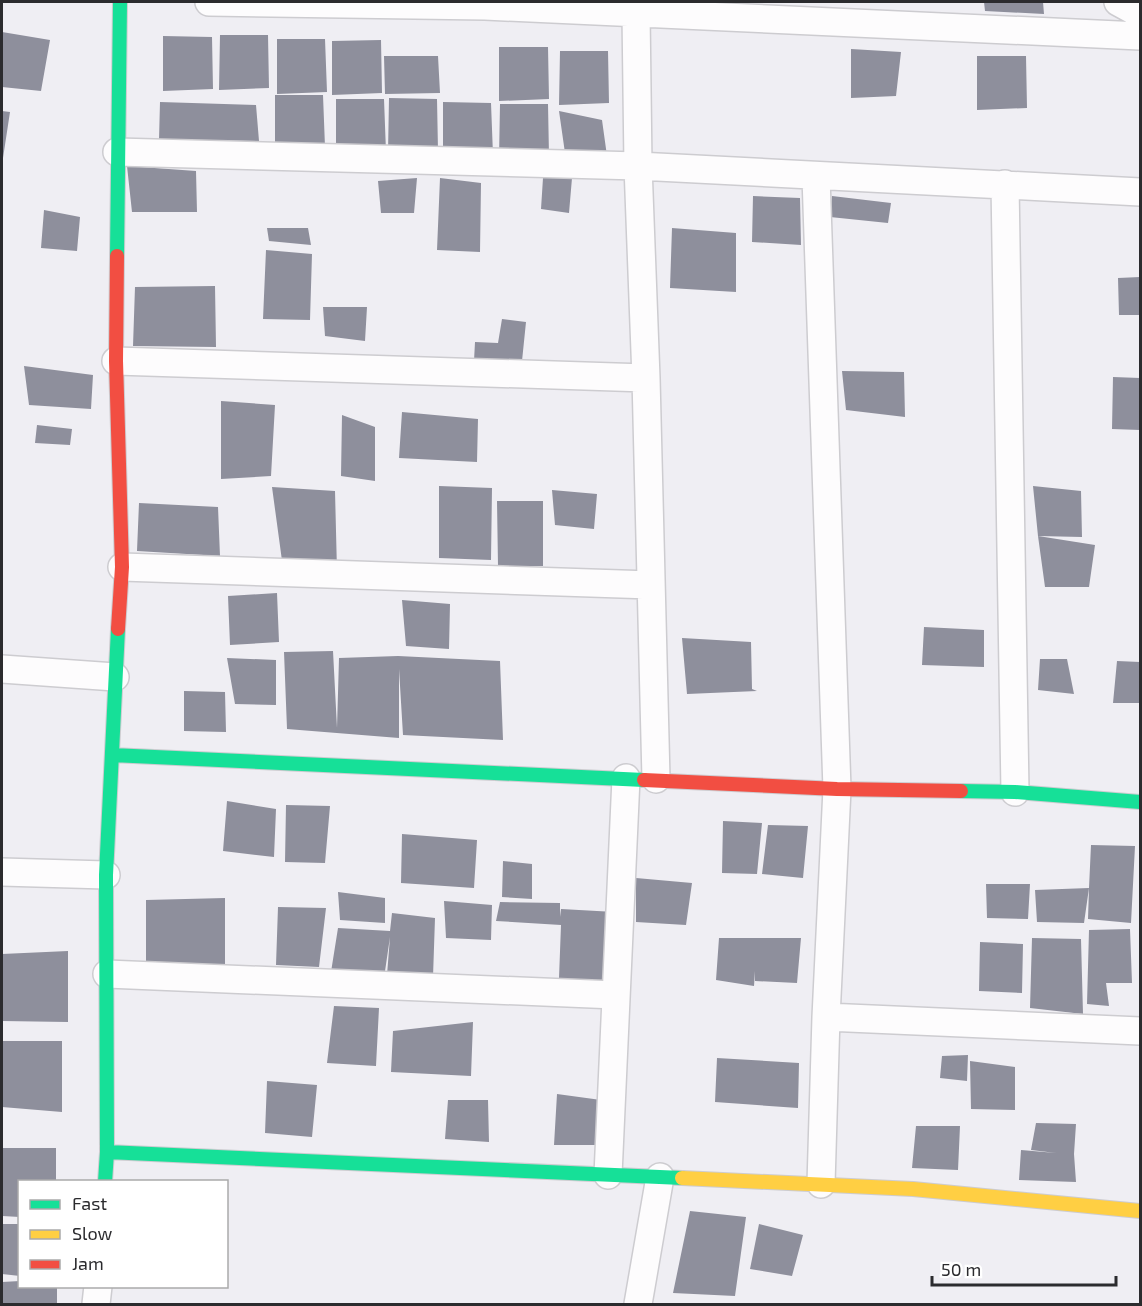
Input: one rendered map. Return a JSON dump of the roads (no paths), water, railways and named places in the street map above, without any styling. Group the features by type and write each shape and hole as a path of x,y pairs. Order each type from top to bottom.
{"street":[{"path":"105,1180 106,875 122,567 116,361 120,2"},
{"path":"209,2 484,4 1140,36"},
{"path":"1118,2 1140,14"},
{"path":"636,13 638,166 656,779"},
{"path":"117,152 638,166 1140,192"},
{"path":"816,177 837,789 821,1184"},
{"path":"1005,184 1015,792"},
{"path":"116,361 646,378"},
{"path":"122,567 651,585"},
{"path":"2,669 115,677"},
{"path":"112,755 837,789 1015,792 1140,802"},
{"path":"608,1175 626,778"},
{"path":"2,872 106,875"},
{"path":"107,974 615,995"},
{"path":"826,1017 1140,1031"},
{"path":"107,1152 913,1188 1140,1211"},
{"path":"638,1305 660,1177"},
{"path":"96,1305 98,1288"}]}
